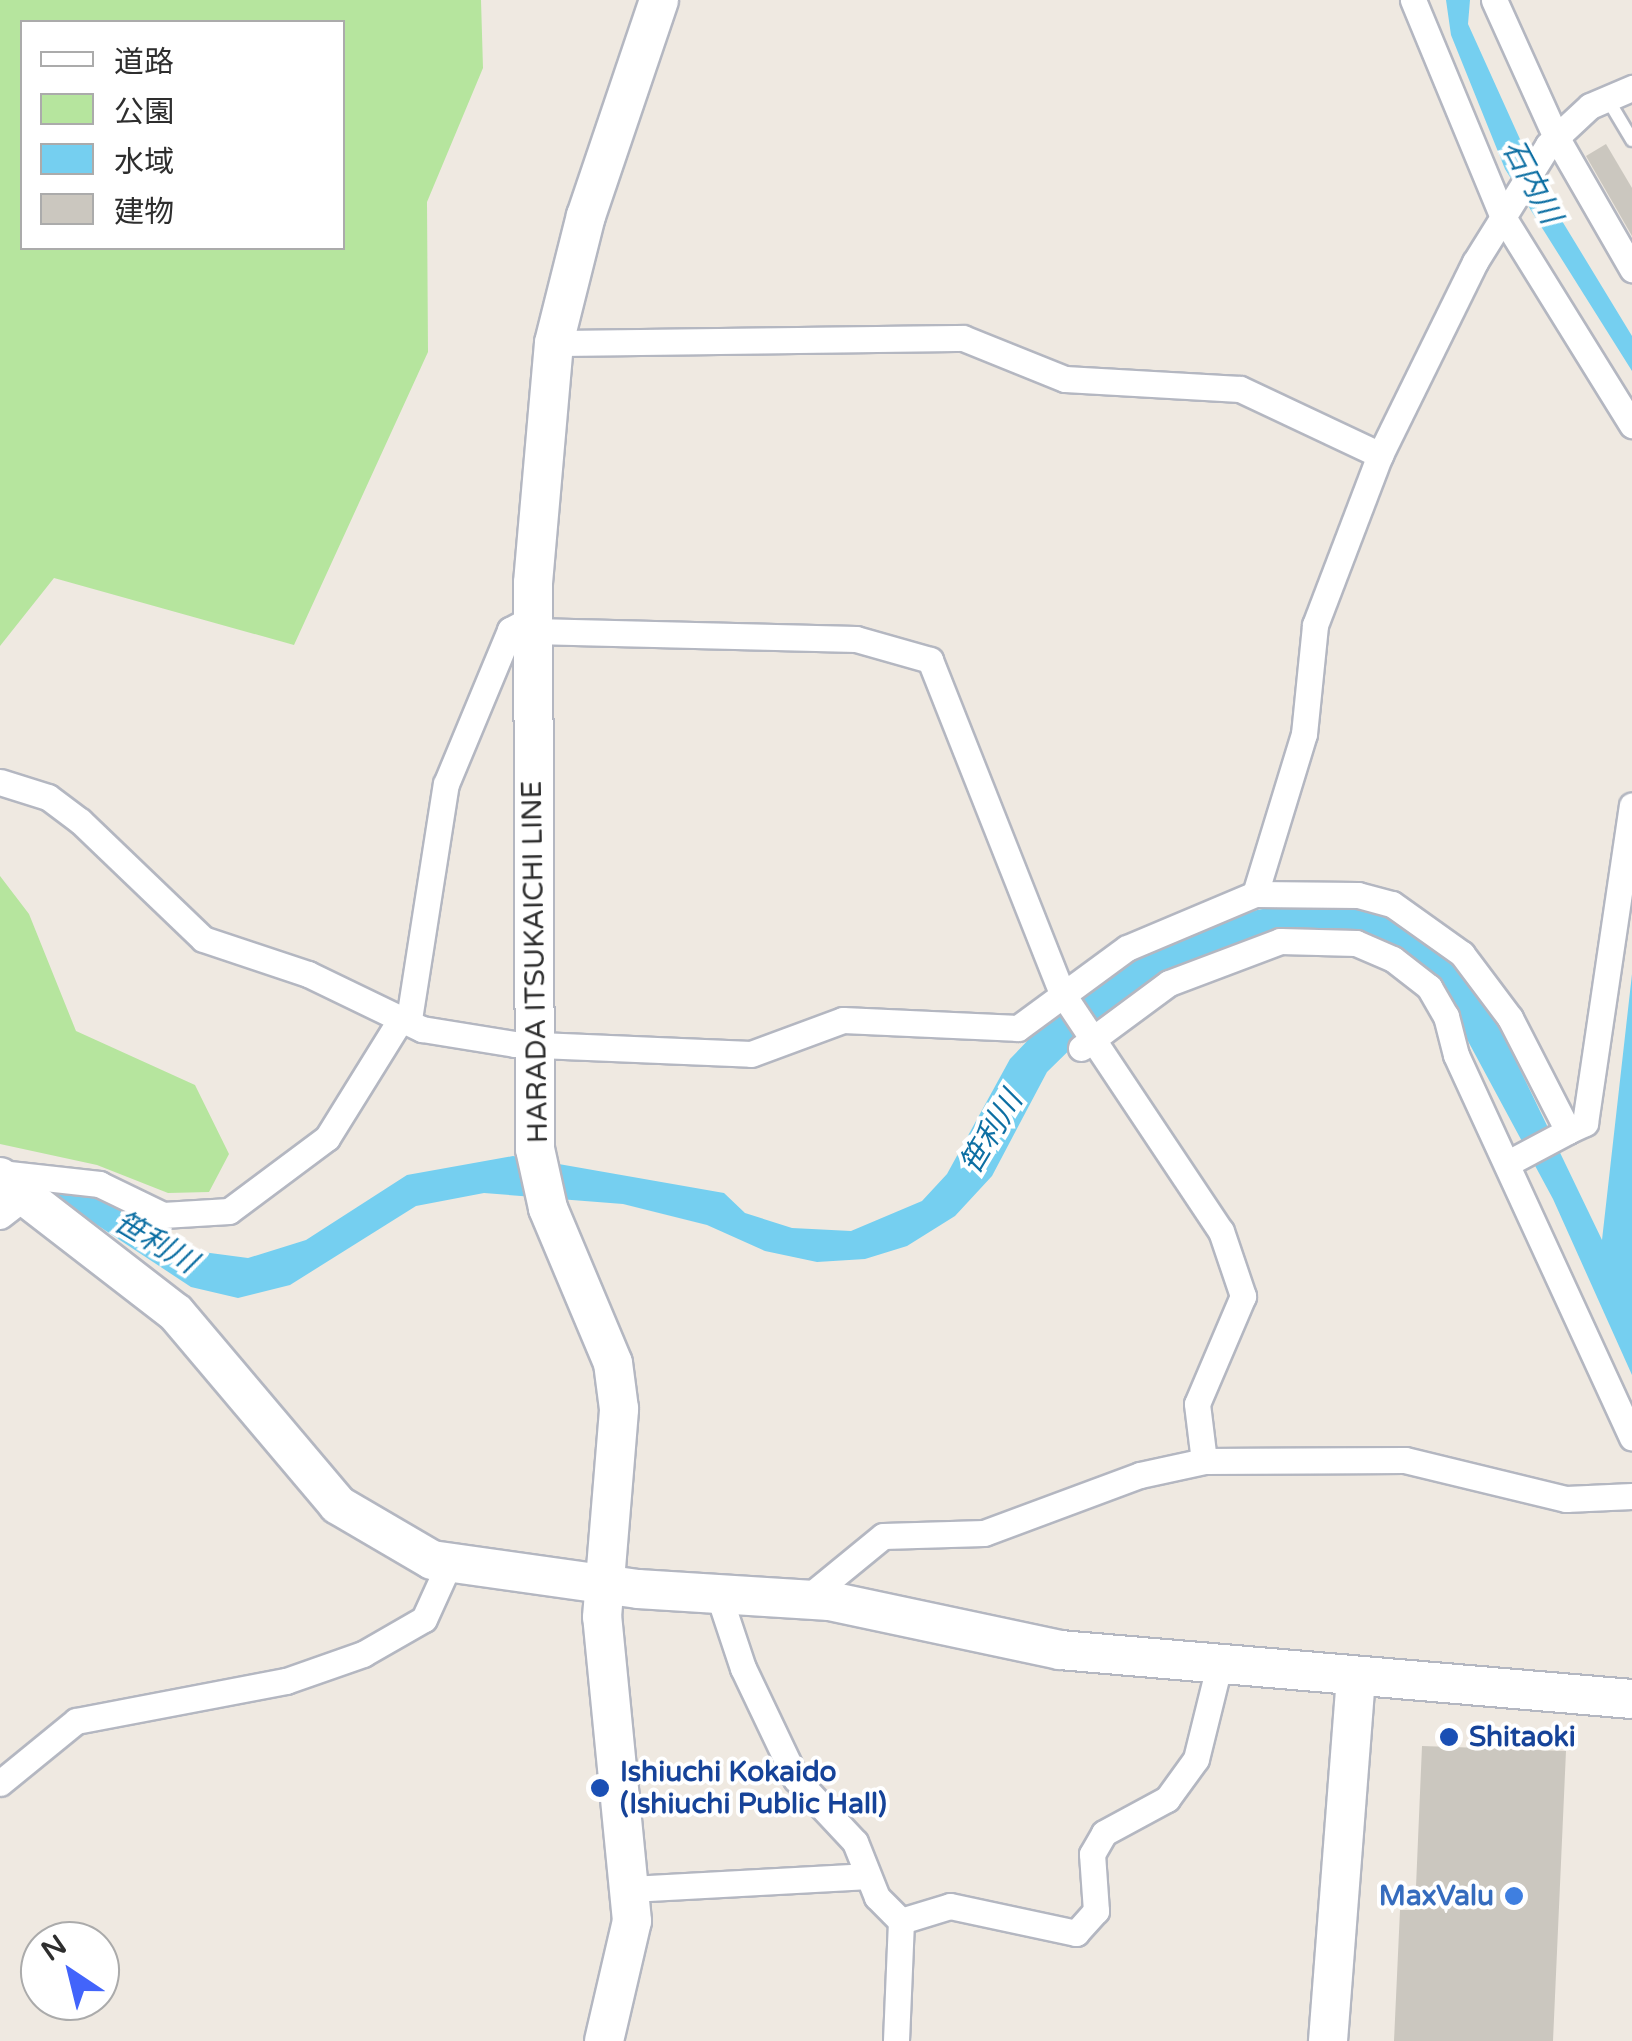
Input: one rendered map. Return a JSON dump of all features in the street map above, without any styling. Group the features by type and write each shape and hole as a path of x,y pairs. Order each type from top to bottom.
{"street":[{"name":"HARADA ITSUKAICHI LINE","path":"604,2041 627,1956 629,1889 602,1582 618,1386 546,1198 537,1159 531,1043 533,625 554,342 586,216 660,0"},
{"path":"1412,0 1506,212 1632,425"},
{"path":"1494,0 1554,136 1632,269"},
{"path":"1256,894 1304,734 1315,625 1380,454 1506,212 1554,136 1606,96 1632,88"},
{"path":"554,342 963,338 1065,379 1240,389 1380,454"},
{"path":"409,1019 446,784 510,630 533,625 856,639 930,660 1064,995 1087,1040 1221,1231 1242,1296 1197,1404 1204,1461"},
{"path":"0,782 48,798 80,821 203,939 409,1019 422,1028 531,1043 750,1054 843,1020 1018,1028 1127,948 1256,894 1358,895 1392,904 1443,936 1510,1018 1566,1132"},
{"path":"1514,1160 1584,1123 1632,805"},
{"path":"1087,1040 1169,983 1280,941 1356,943 1429,987 1514,1160 1632,1436"},
{"path":"7,1189 99,1184 163,1216 229,1211 327,1138 399,1022 409,1019"},
{"path":"7,1189 60,1221 176,1314 338,1505 398,1546 450,1564 602,1582 806,1599 1060,1650 1356,1679 1632,1700"},
{"path":"806,1599 883,1536 984,1533 1140,1475 1204,1461 1405,1460 1566,1499 1632,1496"},
{"path":"0,1783 76,1721 286,1681 362,1654 424,1620 450,1564"},
{"path":"718,1593 742,1668 796,1780 855,1842 866,1876 901,1921 896,2041"},
{"path":"901,1921 950,1906 1076,1933 1096,1911 1092,1854 1104,1834 1168,1800 1196,1760 1220,1666"},
{"path":"1328,2041 1356,1679"},
{"path":"629,1889 866,1876"}],"lane":[{"path":"1606,96 1632,140"}],"green space":[{"path":"0,0 481,0 483,68 427,202 428,352 294,645 54,578 0,646"},
{"path":"0,876 29,914 76,1031 195,1085 229,1154 209,1192 168,1193 97,1165 0,1144"}],"water":[{"name":"石内川","path":"1446,0 1470,0 1468,24 1542,188 1632,336 1632,371 1505,169 1451,35"},
{"name":"笹利川","path":"1306,901 1377,909 1434,944 1488,1003 1602,1240 1632,974 1632,1375 1553,1199 1448,1004 1319,931 1096,1024 1047,1072 992,1176 955,1216 907,1246 865,1259 817,1262 765,1251 707,1225 623,1204 484,1193 416,1206 290,1285 238,1298 191,1287 88,1219 0,1206 0,1186 113,1196 195,1251 248,1258 306,1240 407,1175 513,1156 724,1193 745,1213 792,1228 851,1231 922,1201 947,1174 1010,1059 1054,1013 1136,955 1231,915"}],"building":[{"path":"1606,144 1632,188 1632,236 1586,156"},
{"name":"MaxValu","path":"1422,1746 1566,1751 1553,2041 1394,2041 1400,1910 1415,1910"}],"place":[{"name":"Shitaoki","path":"1449,1737"},
{"name":"Ishiuchi Kokaido (Ishiuchi Public Hall)","path":"600,1788"},
{"name":"MaxValu","path":"1514,1896"}]}
